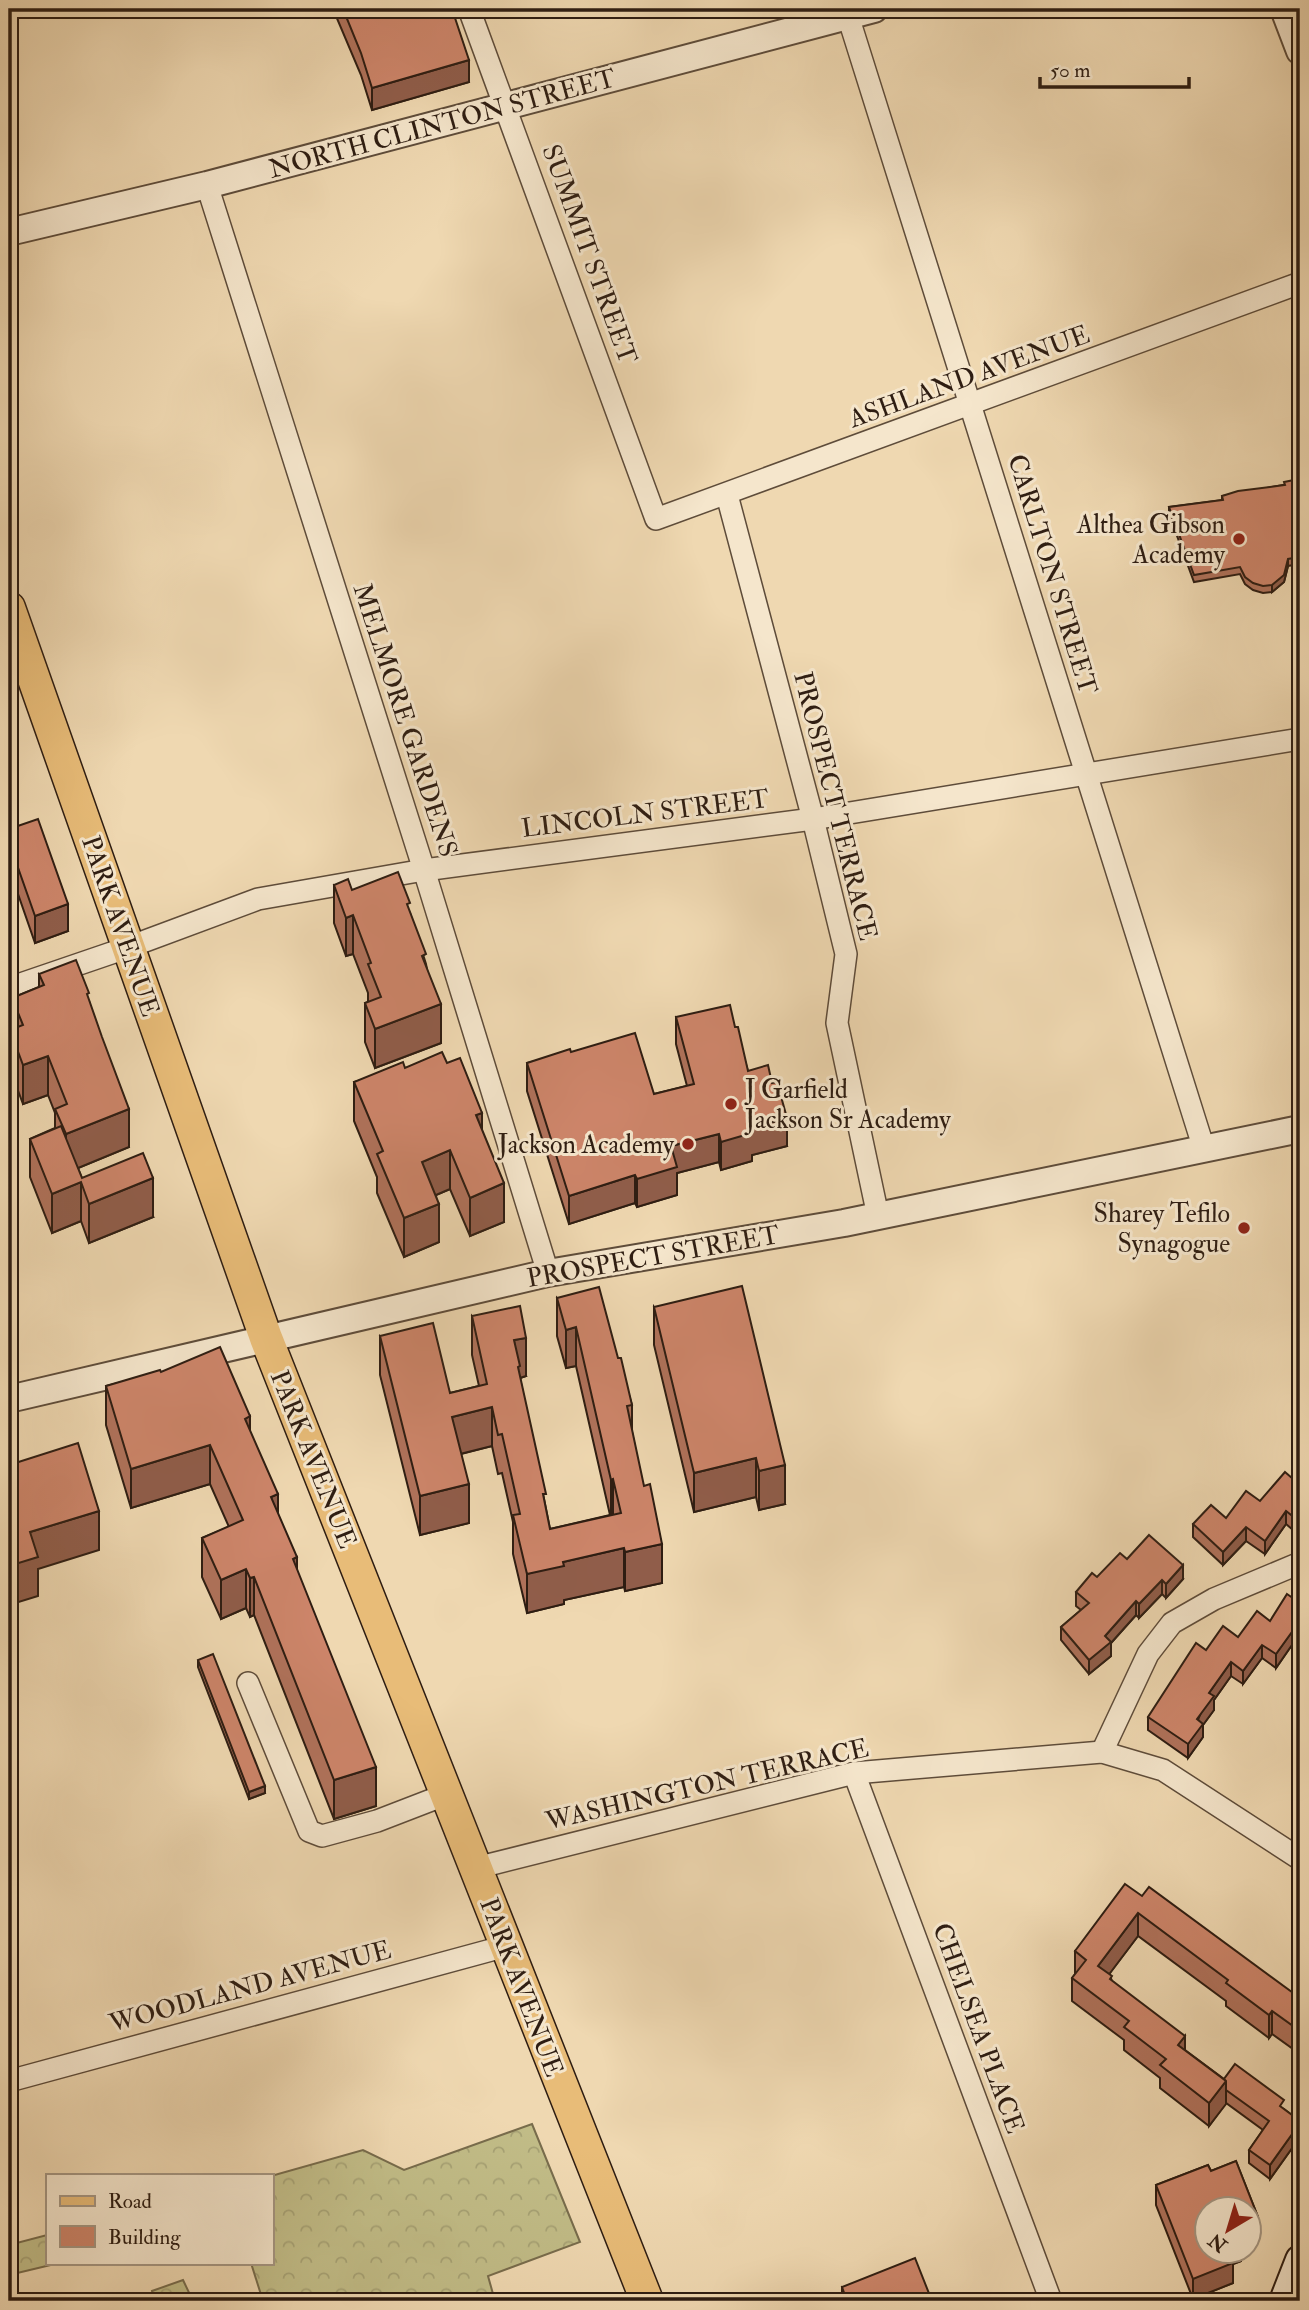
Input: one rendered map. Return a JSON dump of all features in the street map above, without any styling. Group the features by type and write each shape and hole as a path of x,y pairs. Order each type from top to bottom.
{"main road":[{"name":"PARK AVENUE","path":"9,608 266,1338 647,2301"},
{"path":"1284,2301 1300,2260"}],"street":[{"name":"SUMMIT STREET","path":"469,9 656,519"},
{"name":"NORTH CLINTON STREET","path":"9,232 207,185 874,9"},
{"path":"1284,9 1300,51"},
{"name":"CARLTON STREET","path":"848,16 1204,1149"},
{"name":"MELMORE GARDENS","path":"207,185 424,870 548,1273"},
{"name":"ASHLAND AVENUE","path":"656,519 1300,284"},
{"name":"PROSPECT TERRACE","path":"727,495 846,954 837,1023 878,1216"},
{"name":"LINCOLN STREET","path":"9,988 258,899 424,870 813,820 1300,739"},
{"name":"PROSPECT STREET","path":"9,1399 548,1273 878,1216 1300,1129"},
{"path":"1102,1752 1148,1654 1172,1623 1214,1599 1300,1563"},
{"path":"248,1683 309,1831 323,1836 377,1821 447,1794"},
{"name":"WASHINGTON TERRACE","path":"476,1868 854,1773 1102,1752 1163,1770 1300,1859"},
{"name":"CHELSEA PLACE","path":"854,1773 1051,2301"},
{"name":"WOODLAND AVENUE","path":"9,2081 506,1946"}],"green space":[{"path":"532,2124 580,2242 488,2276 495,2301 263,2301 251,2264 273,2264 273,2175 363,2150 404,2170"},
{"path":"46,2235 46,2264 55,2264 9,2275 9,2245"},
{"path":"183,2280 193,2301 154,2301 152,2291"}],"building":[{"path":"343,9 452,9 469,60 372,88"},
{"name":"Althea Gibson Academy","path":"1299,479 1300,557 1288,559 1284,575 1272,585 1263,586 1245,577 1240,567 1194,575 1169,507 1223,500 1222,496 1238,491 1285,485 1284,482"},
{"path":"38,819 68,904 35,916 9,842 9,829"},
{"path":"398,872 426,954 422,956 441,1004 375,1029 365,1003 381,997 353,915 346,918 334,885 348,879 352,890"},
{"path":"76,960 129,1109 66,1134 55,1109 67,1104 48,1056 23,1065 10,1030 23,1025 12,998 44,985 39,974"},
{"path":"730,1005 748,1071 768,1065 772,1083 777,1082 787,1118 751,1128 752,1133 721,1142 719,1134 671,1146 677,1167 637,1179 635,1175 569,1196 527,1063 635,1033 654,1094 694,1084 676,1017"},
{"path":"442,1052 447,1063 460,1058 482,1113 476,1115 504,1183 470,1198 450,1150 422,1162 439,1204 404,1218 377,1154 383,1151 354,1082 403,1062 405,1068"},
{"path":"61,1126 82,1178 143,1153 153,1178 89,1204 81,1182 52,1194 30,1139"},
{"path":"742,1286 785,1465 759,1471 756,1458 694,1473 654,1307"},
{"path":"599,1287 618,1358 621,1358 632,1405 627,1406 644,1486 650,1484 662,1544 625,1552 624,1548 563,1562 564,1566 527,1574 513,1515 520,1514 502,1434 498,1435 492,1407 452,1417 469,1484 420,1496 380,1336 433,1323 450,1393 487,1384 472,1316 520,1306 526,1338 514,1340 546,1494 543,1494 550,1529 621,1513 576,1327 566,1330 557,1298"},
{"path":"220,1347 250,1416 245,1419 278,1494 271,1497 297,1557 293,1559 376,1767 334,1780 254,1577 250,1578 246,1569 221,1580 202,1538 243,1520 210,1445 131,1469 106,1386 160,1370 161,1372"},
{"path":"78,1443 99,1511 30,1532 38,1557 9,1566 9,1465"},
{"path":"1285,1472 1300,1485 1300,1522 1286,1511 1265,1541 1246,1527 1223,1552 1193,1524 1211,1505 1226,1518 1246,1491 1260,1501"},
{"path":"1149,1535 1183,1565 1166,1584 1162,1580 1139,1604 1136,1601 1105,1636 1111,1642 1089,1660 1061,1627 1089,1603 1076,1592 1092,1573 1097,1577 1120,1553 1127,1559"},
{"path":"1287,1594 1300,1603 1300,1633 1294,1629 1276,1654 1262,1645 1243,1671 1231,1662 1209,1693 1214,1696 1197,1719 1203,1724 1188,1744 1148,1717 1196,1643 1206,1650 1223,1626 1238,1637 1257,1611 1270,1621"},
{"path":"213,1654 265,1786 249,1792 198,1660"},
{"path":"1125,1884 1142,1896 1149,1887 1300,1998 1300,2031 1272,2011 1269,2015 1226,1983 1228,1980 1138,1913 1098,1966 1112,1976 1110,1979 1185,2036 1178,2045 1226,2081 1209,2103 1160,2065 1166,2059 1124,2027 1129,2021 1072,1978 1086,1960 1075,1951"},
{"path":"1235,2064 1284,2100 1280,2106 1300,2121 1270,2165 1249,2150 1269,2121 1226,2090 1224,2079"},
{"path":"1236,2161 1249,2194 1194,2194 1194,2264 1230,2264 1193,2279 1156,2185 1208,2165 1211,2171"},
{"path":"915,2258 932,2301 847,2301 842,2287"}],"place":[{"name":"Althea Gibson Academy","path":"1239,539"},
{"name":"J Garfield Jackson Sr Academy","path":"731,1104"},
{"name":"Jackson Academy","path":"688,1144"},
{"name":"Sharey Tefilo Synagogue","path":"1244,1228"}]}
